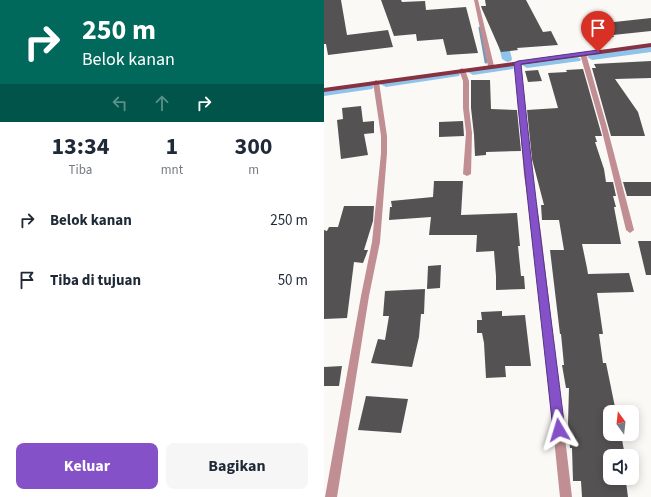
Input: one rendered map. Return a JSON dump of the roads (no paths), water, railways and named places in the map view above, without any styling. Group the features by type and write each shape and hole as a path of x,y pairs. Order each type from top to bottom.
{"main road":[{"path":"324,90 651,45"}],"street":[{"path":"476,0 492,66"},
{"path":"583,54 604,127 630,230"},
{"path":"518,63 528,176 537,233 566,497"},
{"path":"462,70 466,81 466,108 469,132 467,174"},
{"path":"331,497 365,296 376,242 384,153 384,136 376,82"}],"waterway":[{"path":"492,0 507,59"},
{"path":"480,28 486,62"},
{"path":"592,57 651,49"},
{"path":"527,65 576,59"},
{"path":"473,72 509,67"},
{"path":"386,84 455,74"},
{"path":"324,93 368,87"}]}
